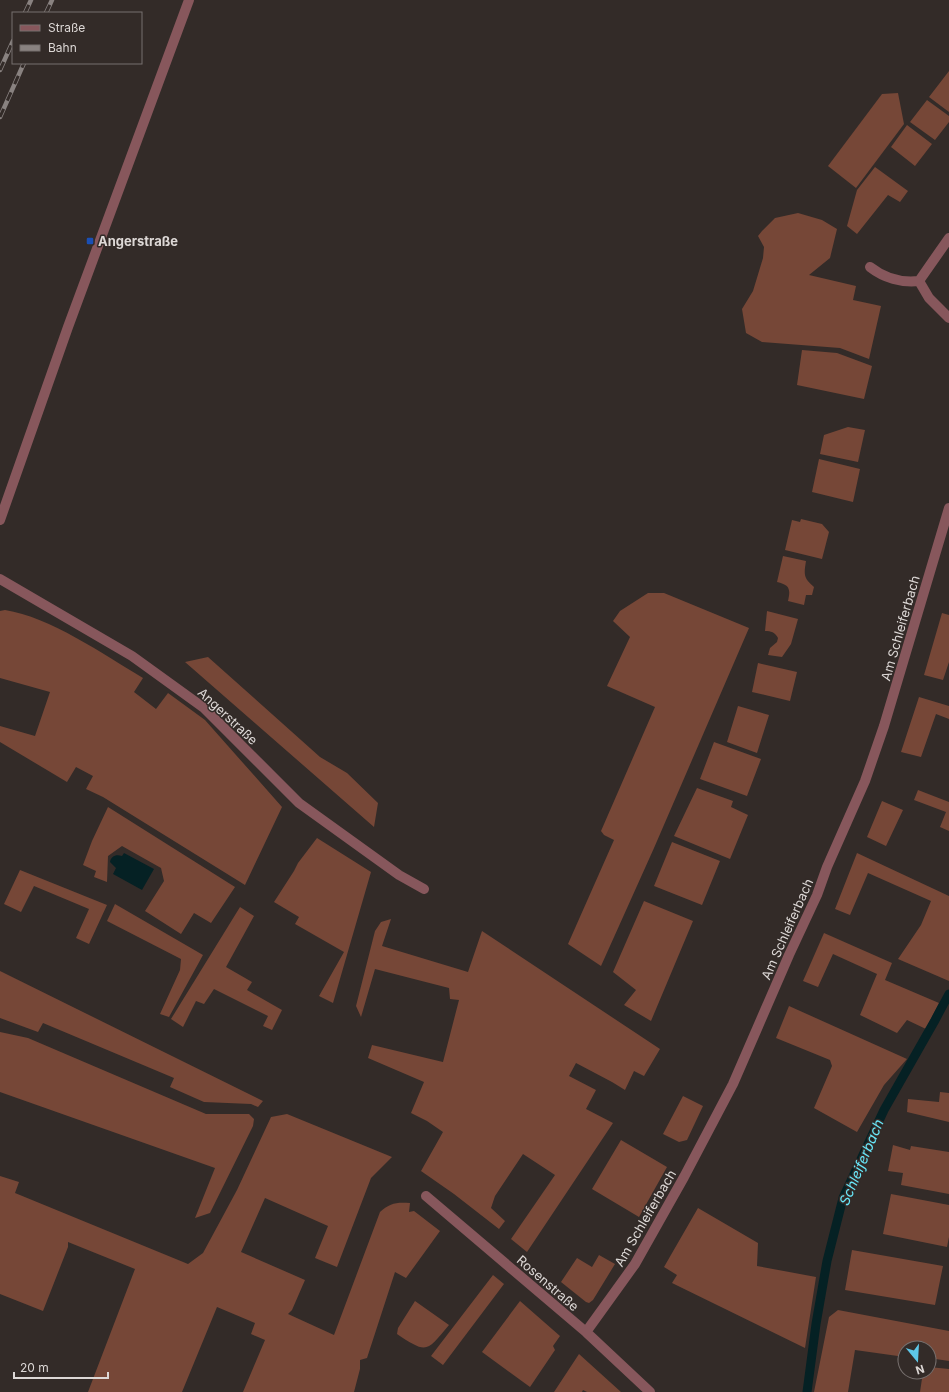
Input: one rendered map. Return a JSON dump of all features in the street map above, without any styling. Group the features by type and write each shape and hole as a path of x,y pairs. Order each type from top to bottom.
{"street":[{"path":"0,520 68,327 189,0"},
{"path":"870,267 877,272 896,280 907,283 919,281 949,238"},
{"path":"919,281 928,298 949,318"},
{"name":"Am Schleiferbach","path":"586,1332 635,1264 684,1177 733,1084 817,895 827,867 865,781 884,726 949,508"},
{"name":"Angerstraße","path":"0,579 132,656 204,708 299,804 399,875 424,890"},
{"name":"Rosenstraße","path":"426,1196 586,1332 650,1392"}],"shaded area":[{"path":"949,71 949,112 929,97"},
{"path":"898,93 904,124 856,188 828,166 882,94"},
{"path":"927,100 949,116 949,122 935,140 910,122"},
{"path":"907,125 932,144 915,166 891,147"},
{"path":"875,167 908,191 900,202 888,195 857,234 847,226 857,190"},
{"path":"798,213 822,220 837,229 830,258 809,275 856,286 853,300 881,306 869,359 840,348 762,342 746,333 742,309 753,291 763,258 764,247 758,236 775,218"},
{"path":"802,350 837,353 872,366 864,399 797,385"},
{"path":"848,427 865,430 858,462 820,454 824,435"},
{"path":"819,459 860,469 853,502 812,492"},
{"path":"801,519 822,524 829,532 822,559 785,550 792,520 800,522"},
{"path":"783,556 806,561 805,576 814,587 812,595 806,595 804,605 788,601 789,590 787,586 777,582"},
{"path":"648,593 664,593 749,628 654,848 601,966 568,944 614,840 604,835 601,831 655,707 607,686 630,637 613,621 620,611"},
{"path":"5,610 40,620 58,628 143,678 134,692 156,709 168,693 205,720 282,807 245,885 103,797 86,789 93,776 76,767 67,782 0,742 0,726 35,736 50,692 0,678 0,611"},
{"path":"767,611 798,619 791,644 782,657 768,655 770,648 777,642 778,638 773,632 765,631"},
{"path":"942,613 949,615 949,662 943,680 924,675"},
{"path":"208,657 320,757 347,773 378,803 374,827 185,662"},
{"path":"758,663 797,672 790,701 752,692"},
{"path":"919,697 949,706 949,719 936,714 921,757 901,752"},
{"path":"738,706 769,715 757,753 727,742"},
{"path":"714,742 761,759 747,796 700,779"},
{"path":"697,788 733,801 731,807 748,815 730,859 674,836"},
{"path":"918,790 949,802 949,831 940,827 946,812 914,800"},
{"path":"882,801 903,810 886,846 867,837"},
{"path":"108,807 235,887 211,923 194,913 181,934 145,911 164,881 161,868 122,846 108,856 107,882 94,877 96,871 83,865 92,841"},
{"path":"317,838 371,872 333,1003 319,996 344,952 295,924 299,917 274,902 298,863"},
{"path":"672,842 720,861 702,905 654,886"},
{"path":"857,853 949,896 949,981 898,959 921,925 931,901 868,873 850,915 835,909"},
{"path":"20,870 107,905 89,944 76,938 89,909 34,886 21,912 4,904"},
{"path":"644,901 693,921 651,1021 624,1005 636,990 613,972"},
{"path":"115,904 203,955 169,1017 160,1014 180,970 181,959 107,921"},
{"path":"240,907 254,916 226,967 252,982 247,990 282,1010 272,1030 263,1026 268,1016 214,989 204,1004 196,1001 183,1027 171,1019"},
{"path":"391,919 382,946 468,972 482,931 660,1049 644,1076 634,1071 625,1090 576,1063 569,1076 596,1090 586,1109 613,1123 527,1252 511,1239 555,1175 523,1154 495,1196 491,1208 505,1221 499,1229 454,1194 421,1171 443,1132 427,1121 411,1113 424,1082 368,1058 372,1045 443,1062 459,1000 450,999 449,988 375,969 361,1017 356,1006 375,931 381,922"},
{"path":"824,933 892,963 885,980 939,1003 926,1029 907,1020 897,1033 860,1015 877,974 833,954 818,987 803,981"},
{"path":"0,971 263,1101 258,1107 251,1104 204,1102 170,1087 174,1078 43,1023 38,1032 0,1018"},
{"path":"789,1006 907,1059 884,1085 857,1132 814,1108 832,1066 830,1060 776,1038"},
{"path":"0,1032 28,1038 206,1114 249,1114 254,1119 253,1126 210,1213 195,1218 215,1168 0,1092"},
{"path":"940,1092 949,1093 949,1122 907,1112 908,1099 939,1102"},
{"path":"683,1096 703,1106 687,1140 679,1142 663,1134"},
{"path":"287,1114 392,1157 371,1178 337,1267 315,1258 328,1226 265,1198 241,1252 305,1280 292,1310 288,1314 334,1335 380,1212 390,1205 397,1203 410,1203 409,1212 414,1211 440,1231 406,1278 395,1272 367,1358 360,1360 360,1369 354,1392 243,1392 265,1340 251,1334 255,1323 217,1307 182,1392 88,1392 135,1269 68,1242 68,1247 43,1311 0,1294 0,1176 19,1182 15,1193 188,1264 203,1253 237,1190 271,1117"},
{"path":"621,1140 667,1167 639,1217 592,1189"},
{"path":"893,1145 910,1150 911,1146 949,1152 949,1194 901,1185 903,1173 888,1171"},
{"path":"891,1194 949,1205 949,1237 947,1247 883,1234"},
{"path":"698,1208 758,1243 757,1266 816,1277 805,1348 672,1283 677,1275 664,1267"},
{"path":"852,1250 943,1266 935,1305 845,1290"},
{"path":"599,1255 615,1264 593,1300 589,1303 561,1282 577,1258 592,1267"},
{"path":"493,1275 504,1284 443,1365 431,1356"},
{"path":"415,1301 449,1325 431,1345 426,1347 415,1345 397,1334 398,1328"},
{"path":"520,1301 560,1336 553,1346 555,1350 530,1387 482,1352"},
{"path":"838,1310 949,1331 949,1361 937,1359 937,1340 897,1340 897,1356 855,1350 848,1392 814,1392 829,1317"},
{"path":"579,1354 621,1392 587,1392 583,1390 582,1392 554,1392"},
{"path":"937,1368 949,1369 949,1392 920,1392 922,1380 937,1380"}],"water":[{"path":"124,853 154,869 142,890 113,874 116,868 110,862 111,858 118,855 122,856"}],"waterway":[{"name":"Schleiferbach","path":"807,1392 816,1324 827,1261 843,1198 884,1110 949,994"}],"railway":[{"path":"25,12 31,0"},
{"path":"46,12 52,0"},
{"path":"0,70 12,43"},
{"path":"0,117 24,64"}],"place":[{"name":"Angerstraße","path":"90,241"}]}
